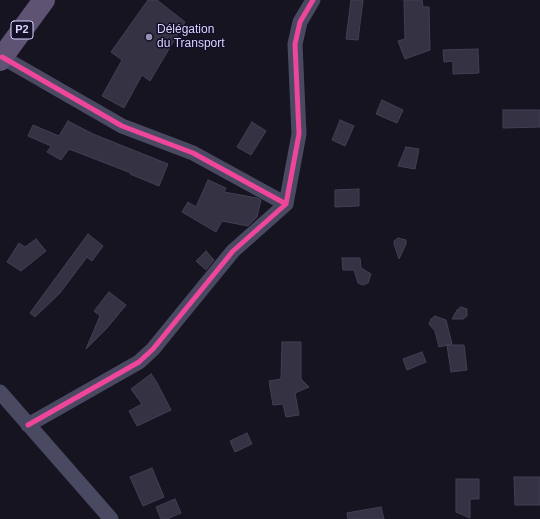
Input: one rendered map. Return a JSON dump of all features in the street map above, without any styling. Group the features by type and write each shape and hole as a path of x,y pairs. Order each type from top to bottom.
{"main road":[{"name":"P2","path":"1,59 44,0"}],"street":[{"path":"28,425 139,362 153,349 233,251 286,204 299,134 295,44 300,22 313,0"},
{"path":"1,59 122,126 193,153 286,204"},
{"path":"0,392 111,519"}],"building":[{"name":"Délégation du Transport","path":"148,0 157,0 185,22 150,81 142,75 124,108 102,96 122,60 111,52"},
{"path":"351,0 363,0 358,40 346,39"},
{"path":"404,0 422,0 423,7 429,7 430,50 405,59 398,41 405,39"},
{"path":"478,49 479,73 453,74 453,61 444,62 443,50"},
{"path":"382,100 403,110 397,123 376,114"},
{"path":"503,110 540,110 540,127 503,128"},
{"path":"340,120 354,126 345,146 332,140"},
{"path":"68,121 93,134 168,164 159,186 130,174 131,173 69,149 61,160 47,152 51,146 28,136 33,125 59,136"},
{"path":"252,122 266,131 251,155 237,147"},
{"path":"406,147 419,149 415,169 398,166"},
{"path":"208,180 226,188 224,192 261,200 257,217 248,226 222,221 216,232 182,212 188,202 196,207"},
{"path":"359,189 359,206 335,207 335,190"},
{"path":"88,234 103,246 92,261 87,257 60,293 35,317 30,313"},
{"path":"398,238 406,240 406,244 399,259 394,244 394,241"},
{"path":"36,239 46,251 21,271 7,262 19,243 25,247"},
{"path":"206,251 214,260 206,270 196,261"},
{"path":"342,258 360,258 361,268 371,274 368,283 363,285 358,283 354,270 343,270"},
{"path":"109,292 126,305 107,328 86,349 100,316 94,311"},
{"path":"461,307 467,309 467,316 463,319 452,319 457,310"},
{"path":"435,316 446,320 452,344 439,347 435,331 429,324 431,319"},
{"path":"282,342 301,342 301,379 309,387 295,393 299,415 286,417 283,404 273,405 269,381 281,379"},
{"path":"447,345 464,345 467,370 451,372"},
{"path":"422,352 426,362 407,370 403,359"},
{"path":"151,374 171,410 137,426 129,411 142,404 131,389"},
{"path":"247,433 252,444 235,452 230,441"},
{"path":"152,468 164,497 143,506 130,477"},
{"path":"514,477 540,477 540,505 515,505"},
{"path":"456,479 479,479 479,499 470,499 470,518 456,512"},
{"path":"175,499 181,513 167,519 161,519 156,507"},
{"path":"381,507 384,519 348,519 347,513"}],"cycle path":[{"path":"28,425 139,362 153,349 233,251 286,204 299,134 295,44 300,22 313,0"},
{"path":"2,57 122,126 193,153 286,204"}],"place":[{"name":"Délégation du Transport","path":"149,37"}]}
